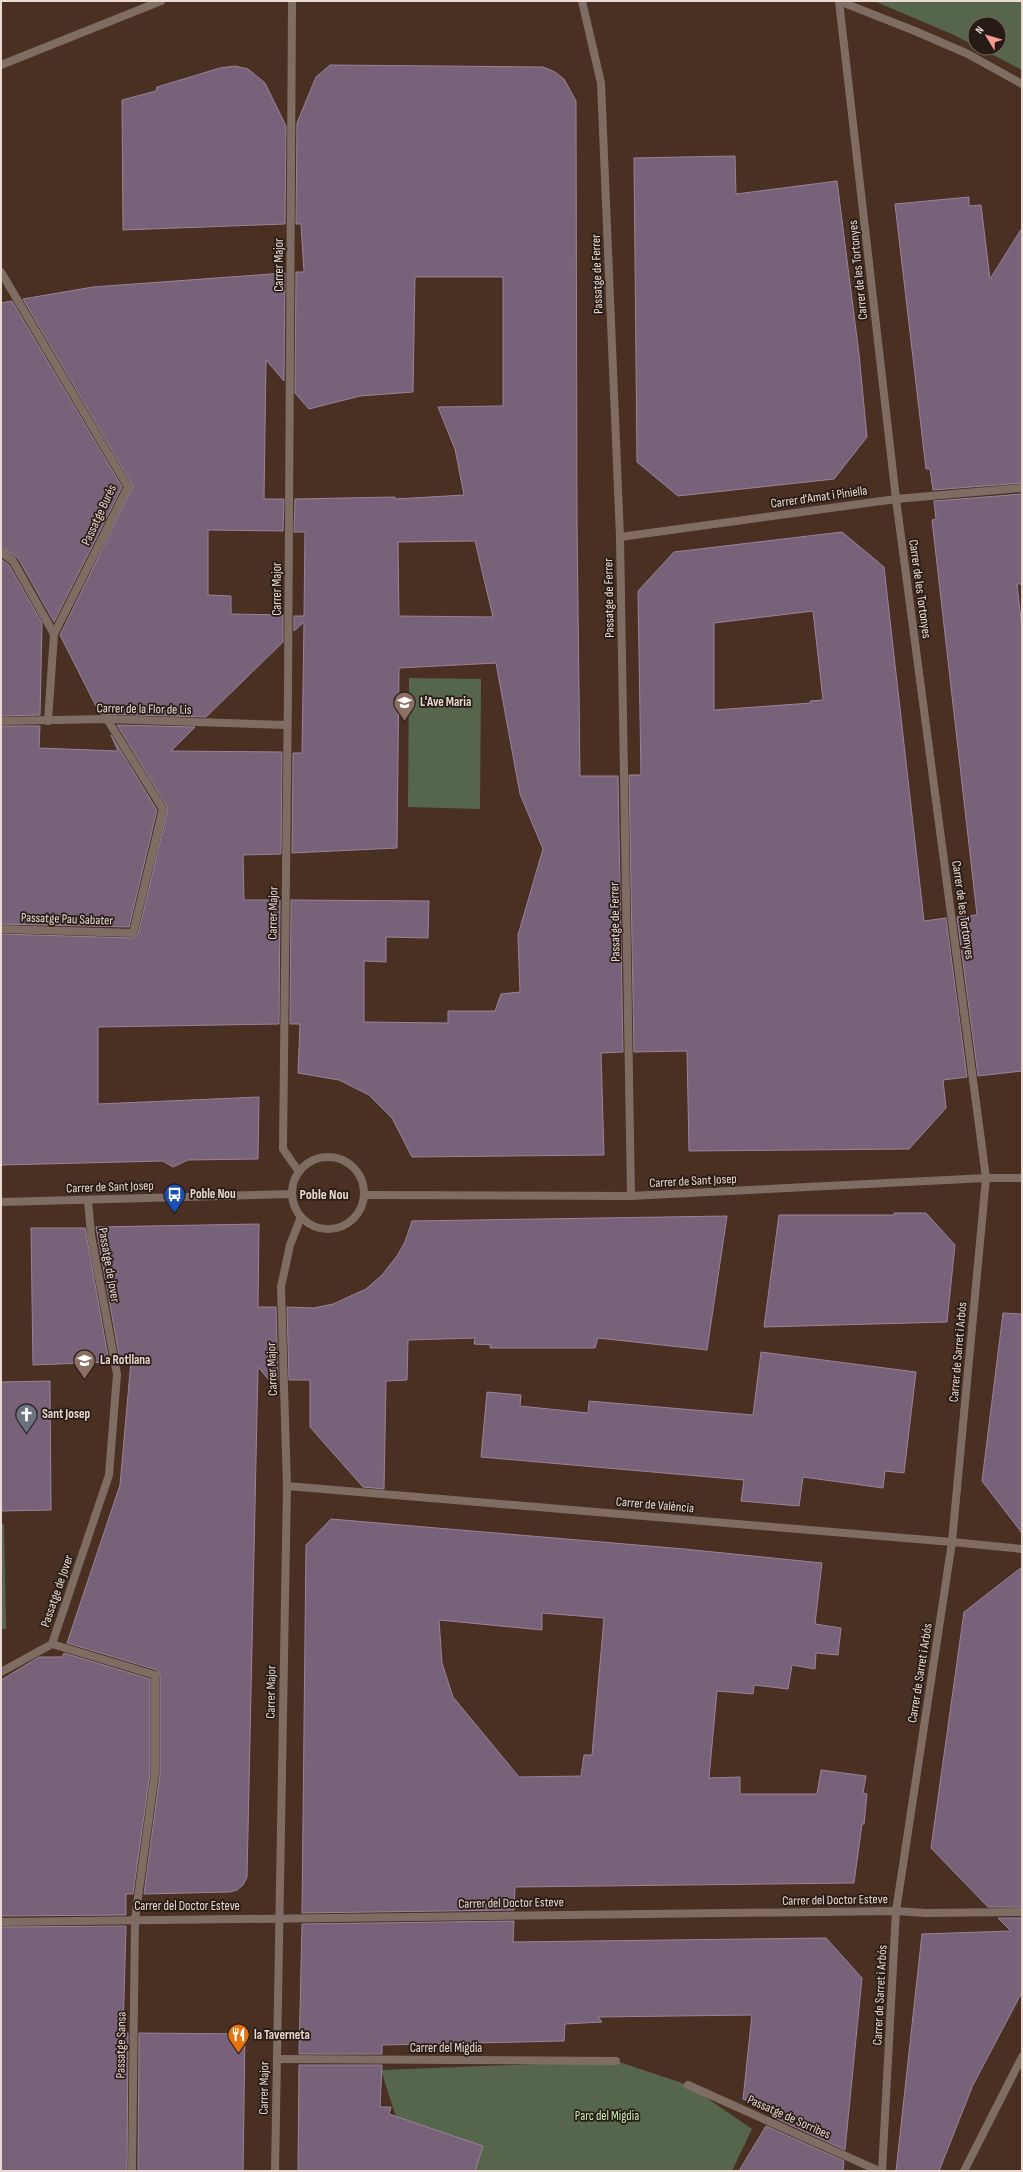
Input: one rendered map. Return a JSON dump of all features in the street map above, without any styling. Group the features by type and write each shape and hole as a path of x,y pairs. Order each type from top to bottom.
{"street":[{"path":"1,65 161,1"},
{"name":"Carrer Major","path":"292,1 283,1148 299,1172"},
{"name":"Passatge de Ferrer","path":"582,1 602,83 620,537 631,1196"},
{"path":"839,1 916,31 968,54 1022,84"},
{"name":"Carrer de les Tortonyes","path":"839,1 896,499 986,1178"},
{"name":"Passatge Burés","path":"1,272 128,487 54,634 48,721"},
{"name":"Carrer d'Amat i Piniella","path":"620,537 896,499 1022,488"},
{"path":"1,552 13,561 54,634"},
{"name":"Carrer de la Flor de Lis","path":"1,721 107,719 287,725"},
{"name":"Passatge Pau Sabater","path":"1,929 133,933 163,809 107,719"},
{"path":"329,1156 341,1158 351,1164 359,1173 364,1184 365,1195 362,1207 355,1218 345,1225 334,1229 321,1229 310,1224 301,1217 294,1206 292,1194 294,1182 299,1172 307,1163 317,1158 329,1156"},
{"name":"Carrer de Sant Josep","path":"365,1195 631,1196 986,1178 1022,1178"},
{"name":"Carrer de Sarret i Arbós","path":"881,2171 896,1911 952,1542 986,1178"},
{"name":"Carrer de Sant Josep","path":"1,1202 292,1194"},
{"name":"Passatge de Jover","path":"88,1200 91,1235 116,1374 109,1475 52,1644 155,1675 155,1773 135,1919"},
{"name":"Carrer Major","path":"275,2171 287,1486 281,1288 290,1245 301,1217"},
{"name":"Carrer de València","path":"287,1486 1022,1549"},
{"path":"1,1672 52,1644"},
{"name":"Carrer del Doctor Esteve","path":"1,1922 135,1919 896,1911 925,1913 1022,1912"},
{"name":"Passatge Sansa","path":"132,2171 135,1919"},
{"path":"964,2171 1022,2057"},
{"name":"Carrer del Migdia","path":"277,2059 616,2061"},
{"name":"Passatge de Sorribes","path":"688,2086 881,2171"}],"green space":[{"path":"874,1 1022,1 1022,70 995,56 1007,56 1007,16 967,16 967,42"},
{"path":"409,678 481,679 480,809 408,807"},
{"path":"1,1524 4,1524 6,1629 1,1629"},
{"name":"Parc del Migdia","path":"616,2061 688,2085 752,2129 732,2171 475,2171 483,2146 396,2117 381,2070"}],"building":[{"path":"330,65 543,67 555,72 564,79 576,101 577,520 580,776 618,776 623,1052 601,1053 604,1155 412,1157 392,1118 369,1095 339,1080 298,1073 300,1024 290,1024 291,900 429,901 428,938 386,937 386,962 364,961 364,1022 448,1023 448,1011 495,1011 501,994 520,992 518,935 543,849 520,794 496,663 399,668 397,848 292,853 293,753 302,753 304,622 294,631 294,616 304,616 305,532 294,532 295,499 395,497 395,499 464,495 455,449 438,407 503,406 503,277 415,277 413,392 360,396 309,409 295,393 296,272 304,272 301,224 296,224 297,123 316,77","holes":["475,541 493,617 399,616 398,542"]},
{"path":"235,66 248,69 265,83 286,126 285,224 123,230 122,100 156,91 157,87 220,68"},
{"path":"735,156 736,194 837,181 859,354 867,437 834,479 678,496 637,462 634,158"},
{"path":"969,197 969,206 981,205 990,279 1022,228 1022,483 933,490 930,469 926,469 895,204"},
{"path":"285,273 284,381 266,360 264,499 284,499 283,531 208,530 208,595 231,596 231,614 283,615 283,642 206,717 100,714 60,635 133,486 23,299 93,287"},
{"path":"12,301 122,487 54,622 18,558 1,547 1,303"},
{"path":"1022,494 1022,584 1017,584 1022,629 1022,1071 978,1076 957,917 977,915 932,520 936,519 934,501"},
{"path":"842,532 884,567 924,921 946,918 967,1077 943,1080 946,1108 909,1149 689,1151 687,1051 634,1052 629,775 641,775 638,591 674,552","holes":["813,611 823,700 810,701 811,703 714,710 714,623"]},
{"path":"1,559 9,565 42,623 40,715 1,716"},
{"path":"117,725 195,727 171,751 282,752 281,854 243,855 244,900 280,900 279,1024 98,1027 98,1104 259,1097 258,1159 188,1160 173,1167 163,1161 1,1165 1,934 133,938 138,934 168,808"},
{"path":"1,726 40,726 39,748 118,751 111,735 157,810 129,927 1,924"},
{"path":"894,1213 926,1213 955,1245 947,1322 764,1327 779,1215 894,1215"},
{"path":"727,1216 707,1350 598,1338 595,1348 490,1348 491,1345 474,1344 475,1338 408,1340 407,1380 386,1381 384,1489 363,1487 310,1427 310,1380 289,1380 287,1307 314,1308 333,1304 366,1289 382,1275 397,1256 405,1242 412,1221"},
{"path":"259,1224 258,1307 276,1307 278,1380 269,1380 258,1367 247,1877 243,1885 237,1890 230,1892 144,1894 160,1774 160,1675 157,1670 67,1643 120,1485 131,1361 120,1361 96,1227"},
{"path":"31,1228 85,1228 109,1362 33,1365"},
{"path":"1003,1313 1022,1314 1022,1533 982,1481"},
{"path":"761,1352 916,1372 904,1473 885,1471 883,1488 803,1477 799,1506 741,1501 744,1480 481,1457 487,1392 521,1395 520,1406 588,1413 589,1401 753,1415"},
{"name":"Sant Josep","path":"50,1381 51,1510 1,1511 1,1382"},
{"path":"331,1519 684,1549 822,1563 815,1624 841,1628 838,1655 816,1653 815,1669 792,1665 788,1689 754,1685 753,1694 717,1691 709,1778 740,1777 740,1794 817,1794 821,1770 866,1776 863,1793 867,1794 864,1824 862,1824 854,1883 515,1887 514,1910 302,1913 306,1545","holes":["542,1613 604,1618 592,1755 584,1755 581,1776 519,1777 453,1697 442,1663 439,1620 542,1630"]},
{"path":"1022,1567 1022,1907 988,1907 931,1848 964,1612"},
{"path":"64,1653 150,1679 150,1773 133,1894 126,1894 126,1915 1,1916 1,1680 39,1657 62,1657"},
{"path":"998,1918 1022,1918 1022,1992 973,2085 939,2171 896,2171 922,1934 1011,1931"},
{"path":"514,1921 513,1942 826,1938 862,1978 845,2150 771,2116 774,2112 743,2099 752,2015 598,2017 602,2022 565,2024 564,2041 382,2045 382,2054 299,2054 302,1924"},
{"path":"126,1926 123,2033 128,2033 127,2171 1,2171 1,1927"},
{"path":"139,2033 245,2034 243,2171 138,2171"},
{"path":"299,2065 382,2065 380,2107 391,2107 389,2114 483,2146 475,2171 298,2171"},
{"path":"766,2126 844,2161 843,2171 739,2171"}],"place":[{"name":"L'Ave Maria","path":"404,722"},
{"name":"Poble Nou","path":"175,1214"},
{"name":"La Rotllana","path":"85,1380"},
{"name":"Sant Josep","path":"26,1434"},
{"name":"la Taverneta","path":"239,2054"}],"district":[{"name":"Poble Nou","path":"324,1194"}]}
